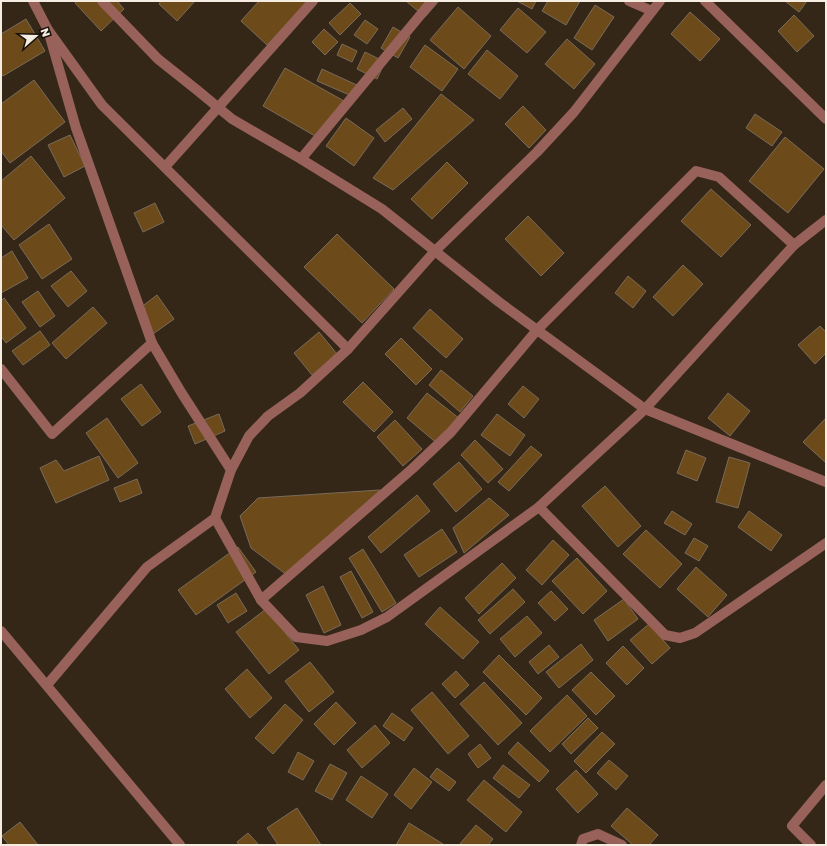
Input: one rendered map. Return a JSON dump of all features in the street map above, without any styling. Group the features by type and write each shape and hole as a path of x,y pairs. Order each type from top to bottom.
{"street":[{"path":"33,1 48,30 102,105 348,349"},
{"path":"102,1 158,59 232,120 301,159 382,209 499,302 645,409 826,482"},
{"path":"165,167 313,1"},
{"path":"301,159 432,1"},
{"path":"629,1 652,12"},
{"path":"47,686 147,567 215,518 231,470 249,436 268,416 300,393 348,349 435,251 537,152 574,112 660,1"},
{"path":"705,1 826,119"},
{"path":"48,30 76,128 152,343 181,392 231,470"},
{"path":"261,600 412,469 451,432 537,330 696,170 719,177 794,246"},
{"path":"215,518 261,600 296,637 327,641 361,630 387,617 539,506 645,409 794,246 826,220"},
{"path":"1,369 52,434 152,343"},
{"path":"539,506 665,635 680,638 695,633 826,543"},
{"path":"1,631 180,845"},
{"path":"811,845 792,826 826,785"},
{"path":"581,845 583,839 598,834 622,845"}],"building":[{"path":"77,1 117,1 124,9 101,31 75,3"},
{"path":"161,1 195,1 177,21 159,4"},
{"path":"259,1 308,1 267,45 241,21"},
{"path":"406,1 439,1 425,17"},
{"path":"517,1 536,1 532,9"},
{"path":"548,1 580,1 566,25 542,11"},
{"path":"785,1 807,1 799,12"},
{"path":"350,3 361,14 340,35 329,23"},
{"path":"595,5 614,17 592,50 574,38"},
{"path":"458,7 491,36 464,69 430,40"},
{"path":"518,8 546,32 527,53 500,30"},
{"path":"690,12 720,39 700,61 671,34"},
{"path":"794,15 814,36 797,52 778,31"},
{"path":"26,19 45,51 3,76 1,73 1,34"},
{"path":"365,20 378,29 367,44 354,35"},
{"path":"393,27 410,37 398,58 381,48"},
{"path":"324,29 338,42 325,55 312,42"},
{"path":"567,39 595,64 574,89 545,64"},
{"path":"342,44 357,51 352,62 337,55"},
{"path":"425,45 458,69 442,91 410,67"},
{"path":"487,50 518,76 500,99 468,74"},
{"path":"365,52 385,62 377,79 357,69"},
{"path":"285,68 344,101 322,140 263,106"},
{"path":"322,69 359,86 354,97 317,81"},
{"path":"34,80 65,122 10,163 1,151 1,104"},
{"path":"441,94 474,120 393,190 373,178"},
{"path":"523,106 546,130 529,148 505,124"},
{"path":"403,108 412,119 385,142 376,130"},
{"path":"755,114 782,132 772,146 746,128"},
{"path":"346,118 374,138 354,166 326,146"},
{"path":"70,135 85,166 64,177 48,145"},
{"path":"785,137 824,169 788,213 749,181"},
{"path":"31,156 65,198 14,240 1,225 1,181"},
{"path":"447,162 468,183 432,219 411,199"},
{"path":"711,189 751,225 721,257 681,221"},
{"path":"155,203 164,222 143,232 134,213"},
{"path":"528,216 564,253 541,276 505,239"},
{"path":"49,224 72,259 42,279 19,245"},
{"path":"337,234 394,289 362,323 304,267"},
{"path":"12,251 28,278 1,293 1,258"},
{"path":"683,265 703,284 673,316 653,297"},
{"path":"71,271 87,291 68,307 51,286"},
{"path":"628,276 646,291 633,308 615,293"},
{"path":"38,291 55,316 40,327 22,302"},
{"path":"157,295 174,319 153,334 136,311"},
{"path":"4,298 26,328 6,343 1,336 1,301"},
{"path":"93,307 107,323 66,359 52,343"},
{"path":"430,309 463,339 446,358 413,328"},
{"path":"820,326 826,332 826,353 815,364 798,345"},
{"path":"40,331 50,345 23,365 12,351"},
{"path":"319,332 337,354 312,375 294,353"},
{"path":"401,338 432,369 416,385 385,354"},
{"path":"441,370 473,396 460,412 429,385"},
{"path":"363,382 393,412 374,432 343,402"},
{"path":"141,384 161,412 142,426 121,399"},
{"path":"523,386 539,399 524,418 508,404"},
{"path":"427,393 460,419 439,445 407,418"},
{"path":"728,393 750,411 730,436 708,418"},
{"path":"219,414 225,431 195,444 188,426"},
{"path":"497,414 525,435 510,456 481,435"},
{"path":"107,418 138,463 118,478 86,433"},
{"path":"826,418 826,463 803,442"},
{"path":"395,420 422,449 403,466 377,437"},
{"path":"475,440 503,469 488,483 461,455"},
{"path":"531,446 542,455 509,491 498,482"},
{"path":"686,450 706,458 697,481 677,473"},
{"path":"99,456 109,480 56,503 40,468 56,460 64,471"},
{"path":"729,457 750,463 738,508 716,502"},
{"path":"459,462 482,489 456,512 433,484"},
{"path":"137,479 142,493 120,502 114,488"},
{"path":"605,486 641,526 618,547 582,506"},
{"path":"380,490 287,575 251,548 240,516 258,498"},
{"path":"417,495 430,511 381,553 368,537"},
{"path":"489,498 509,515 464,553 453,528"},
{"path":"672,511 692,524 685,535 664,523"},
{"path":"749,511 782,535 771,551 738,527"},
{"path":"442,529 457,552 419,577 404,555"},
{"path":"646,530 682,564 660,588 623,554"},
{"path":"694,538 708,546 699,561 685,553"},
{"path":"553,540 569,555 542,585 526,570"},
{"path":"238,547 256,572 196,615 178,590"},
{"path":"363,549 396,603 382,612 349,558"},
{"path":"577,558 607,591 583,614 552,581"},
{"path":"502,563 516,578 479,614 465,598"},
{"path":"696,567 727,595 708,617 677,589"},
{"path":"351,571 373,612 362,618 340,577"},
{"path":"323,586 341,625 324,633 306,595"},
{"path":"513,589 525,602 490,634 478,620"},
{"path":"551,591 568,609 555,621 538,603"},
{"path":"236,593 247,611 228,623 217,605"},
{"path":"624,599 638,619 608,641 594,620"},
{"path":"440,607 479,642 463,659 425,624"},
{"path":"266,609 299,650 269,674 236,632"},
{"path":"527,616 542,633 515,657 500,639"},
{"path":"649,624 670,648 652,664 630,640"},
{"path":"581,644 593,660 559,688 546,672"},
{"path":"549,645 559,657 538,674 529,662"},
{"path":"623,646 644,668 627,685 606,663"},
{"path":"499,655 542,698 526,715 483,672"},
{"path":"310,662 334,692 309,712 285,681"},
{"path":"247,669 272,698 250,718 225,689"},
{"path":"456,671 469,685 455,698 442,684"},
{"path":"591,672 615,696 596,715 572,690"},
{"path":"484,682 522,723 498,745 460,704"},
{"path":"432,692 469,736 448,754 411,710"},
{"path":"567,695 587,716 550,752 530,731"},
{"path":"336,702 356,723 334,745 314,724"},
{"path":"285,704 303,720 273,754 255,738"},
{"path":"392,713 413,728 404,741 383,726"},
{"path":"588,718 598,728 571,754 562,744"},
{"path":"375,725 390,743 362,768 347,750"},
{"path":"602,732 615,744 586,773 574,761"},
{"path":"518,742 549,771 539,782 508,753"},
{"path":"480,744 491,758 478,768 468,754"},
{"path":"298,752 314,761 303,780 288,772"},
{"path":"609,760 628,776 616,790 597,773"},
{"path":"330,764 347,773 332,800 315,791"},
{"path":"503,765 530,785 519,798 493,778"},
{"path":"414,768 432,782 411,809 394,795"},
{"path":"437,768 456,782 449,791 430,777"},
{"path":"576,770 598,794 578,813 556,789"},
{"path":"361,776 388,794 372,818 346,800"},
{"path":"484,780 522,812 506,832 467,800"},
{"path":"297,808 321,845 278,845 267,828"},
{"path":"627,808 658,835 649,845 633,845 611,826"},
{"path":"20,822 38,845 9,845 2,836"},
{"path":"409,823 443,844 396,845"},
{"path":"476,825 493,839 488,845 459,845"},
{"path":"248,833 259,845 239,845 237,842"}]}
